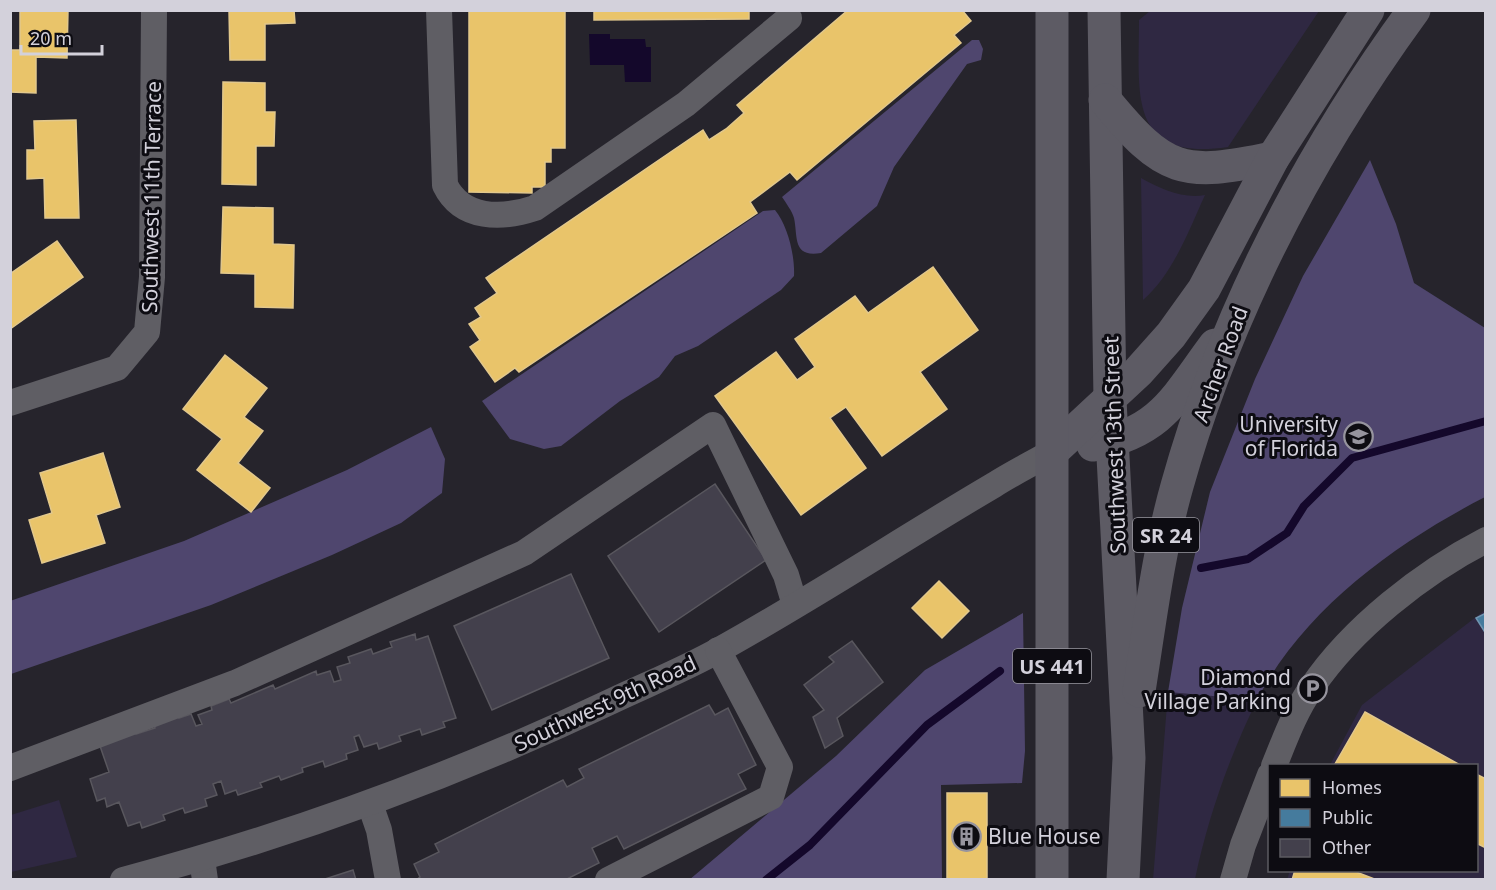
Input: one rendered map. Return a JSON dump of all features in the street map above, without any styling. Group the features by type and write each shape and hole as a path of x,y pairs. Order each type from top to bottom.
{"main road":[{"name":"US 441","path":"1052,10 1052,879"},
{"name":"Southwest 13th Street","path":"1104,10 1110,400 1129,758 1123,879"},
{"name":"Archer Road","path":"1052,452 1110,400 1172,334 1204,289 1273,158 1368,10"},
{"name":"Archer Road","path":"1129,758 1157,572 1177,486 1234,319 1267,250 1352,99 1414,10"},
{"path":"1105,100 1136,138 1158,155 1188,167 1223,168 1273,158"},
{"path":"1052,452 1112,441 1147,427 1171,404 1234,319"}],"street":[{"name":"Southwest 11th Terrace","path":"10,403 117,368 147,332 152,277 154,10"},
{"path":"439,10 445,185 457,203 467,210 491,215 513,214 535,208 686,104 789,18"},
{"path":"10,768 235,683 525,553 713,425 786,575 795,605"},
{"name":"Southwest 9th Road","path":"123,879 204,869 481,761 718,650 1052,452"},
{"path":"1274,764 1292,722 1311,688 1334,658 1367,624 1405,594 1449,561 1485,540"},
{"path":"608,879 771,797 780,767 718,650"},
{"path":"1233,879 1268,778"},
{"path":"370,804 379,830 388,879"}],"shaded area":[{"path":"1150,11 1319,11 1228,147 1195,149 1171,144 1155,133 1146,116 1139,73 1139,20"},
{"path":"589,34 610,34 610,39 645,39 646,47 651,47 651,82 625,82 624,65 590,65"},
{"path":"972,40 979,40 983,49 981,60 967,64 894,167 877,206 821,253 812,254 801,249 793,215 782,197"},
{"path":"1370,160 1396,224 1414,283 1485,328 1485,497 1418,535 1355,582 1300,636 1277,667 1257,700 1168,692 1182,608 1210,492 1255,379 1303,276"},
{"path":"1141,178 1180,194 1205,195 1172,265 1143,300"},
{"path":"775,210 787,233 794,268 794,276 781,290 698,346 675,356 659,377 620,401 561,446 544,449 510,439 482,401 763,211"},
{"path":"431,427 445,459 442,493 401,523 332,555 211,605 11,674 10,601 184,541 347,470"},
{"path":"1485,610 1485,879 1287,880 1289,872 1478,872 1478,764 1331,764 1362,705"},
{"path":"1023,613 1025,751 1022,783 941,785 942,879 689,880 836,756 925,670"},
{"path":"1168,692 1257,700 1220,788 1195,879 1153,880"},
{"path":"59,800 77,857 11,872 11,815"}],"building: Homes":[{"path":"20,10 68,10 67,58 36,57 36,93 10,92 10,50 20,50"},
{"path":"229,10 294,10 295,23 265,24 265,60 230,60"},
{"path":"469,10 565,10 565,148 551,148 551,162 545,162 545,187 532,187 532,193 469,192"},
{"path":"594,10 749,10 749,19 594,20"},
{"path":"848,10 962,10 971,21 954,35 961,43 797,180 790,172 750,202 757,213 519,372 515,368 495,382 470,347 480,340 469,324 481,317 475,308 497,293 486,278 703,130 709,140 726,129 744,113 737,105"},
{"path":"223,82 265,83 265,112 275,112 274,146 256,146 256,185 222,184"},
{"path":"76,120 79,218 45,218 44,178 27,179 27,150 35,150 34,121"},
{"path":"223,207 273,208 273,244 294,245 293,308 255,307 255,274 221,273"},
{"path":"57,241 83,277 10,329 10,274"},
{"path":"933,267 978,330 920,372 947,409 882,456 846,407 830,418 866,468 801,515 715,396 776,352 797,380 815,367 795,339 855,296 868,313"},
{"path":"225,355 267,388 244,417 263,431 238,463 270,488 251,512 197,470 222,439 183,409"},
{"path":"103,453 120,507 96,515 105,543 42,563 29,520 52,513 40,473"},
{"path":"939,581 969,611 942,638 912,608"},
{"path":"1365,712 1458,764 1335,764"},
{"path":"1478,775 1486,779 1486,848 1478,844"},
{"name":"Blue House","path":"947,793 987,793 987,879 947,879"},
{"path":"1294,872 1356,872 1377,880 1292,880"}],"building: Public":[{"path":"1486,613 1486,634 1476,618"}],"building: Other":[{"path":"715,484 766,560 659,632 608,556"},
{"path":"571,574 609,658 492,710 454,626"},
{"path":"415,634 416,640 428,636 456,718 443,722 445,727 422,735 420,729 399,736 401,741 379,749 377,743 364,747 359,735 354,737 358,750 346,754 347,759 325,767 323,761 302,768 303,772 281,780 279,776 260,783 262,787 238,795 236,790 225,794 221,781 213,784 217,795 205,799 207,806 185,813 183,808 163,815 165,820 142,828 140,822 128,826 119,802 107,807 105,798 97,801 90,779 109,772 100,746 133,728 136,734 155,728 154,722 177,713 179,718 191,714 196,726 202,724 198,715 212,710 211,706 229,699 231,703 273,685 275,689 316,671 317,675 330,671 334,682 341,680 337,667 350,663 348,657 371,649 373,654 392,647 390,642"},
{"path":"852,641 883,682 837,718 843,736 825,748 813,717 824,710 804,685 834,662 829,657"},
{"path":"709,705 715,715 728,708 756,765 738,774 746,789 624,849 617,836 592,848 599,863 565,880 416,880 420,877 414,864 439,852 435,844 563,780 567,787 584,778 579,769"},
{"path":"353,870 356,880 322,880"}],"waterway":[{"path":"1201,568 1248,559 1287,533 1304,506 1352,458 1486,421"},
{"path":"766,880 810,845 927,725 1000,671"}],"place":[{"name":"University of Florida","path":"1359,436"},
{"name":"Diamond Village Parking","path":"1312,689"},
{"name":"Blue House","path":"967,836"}]}
